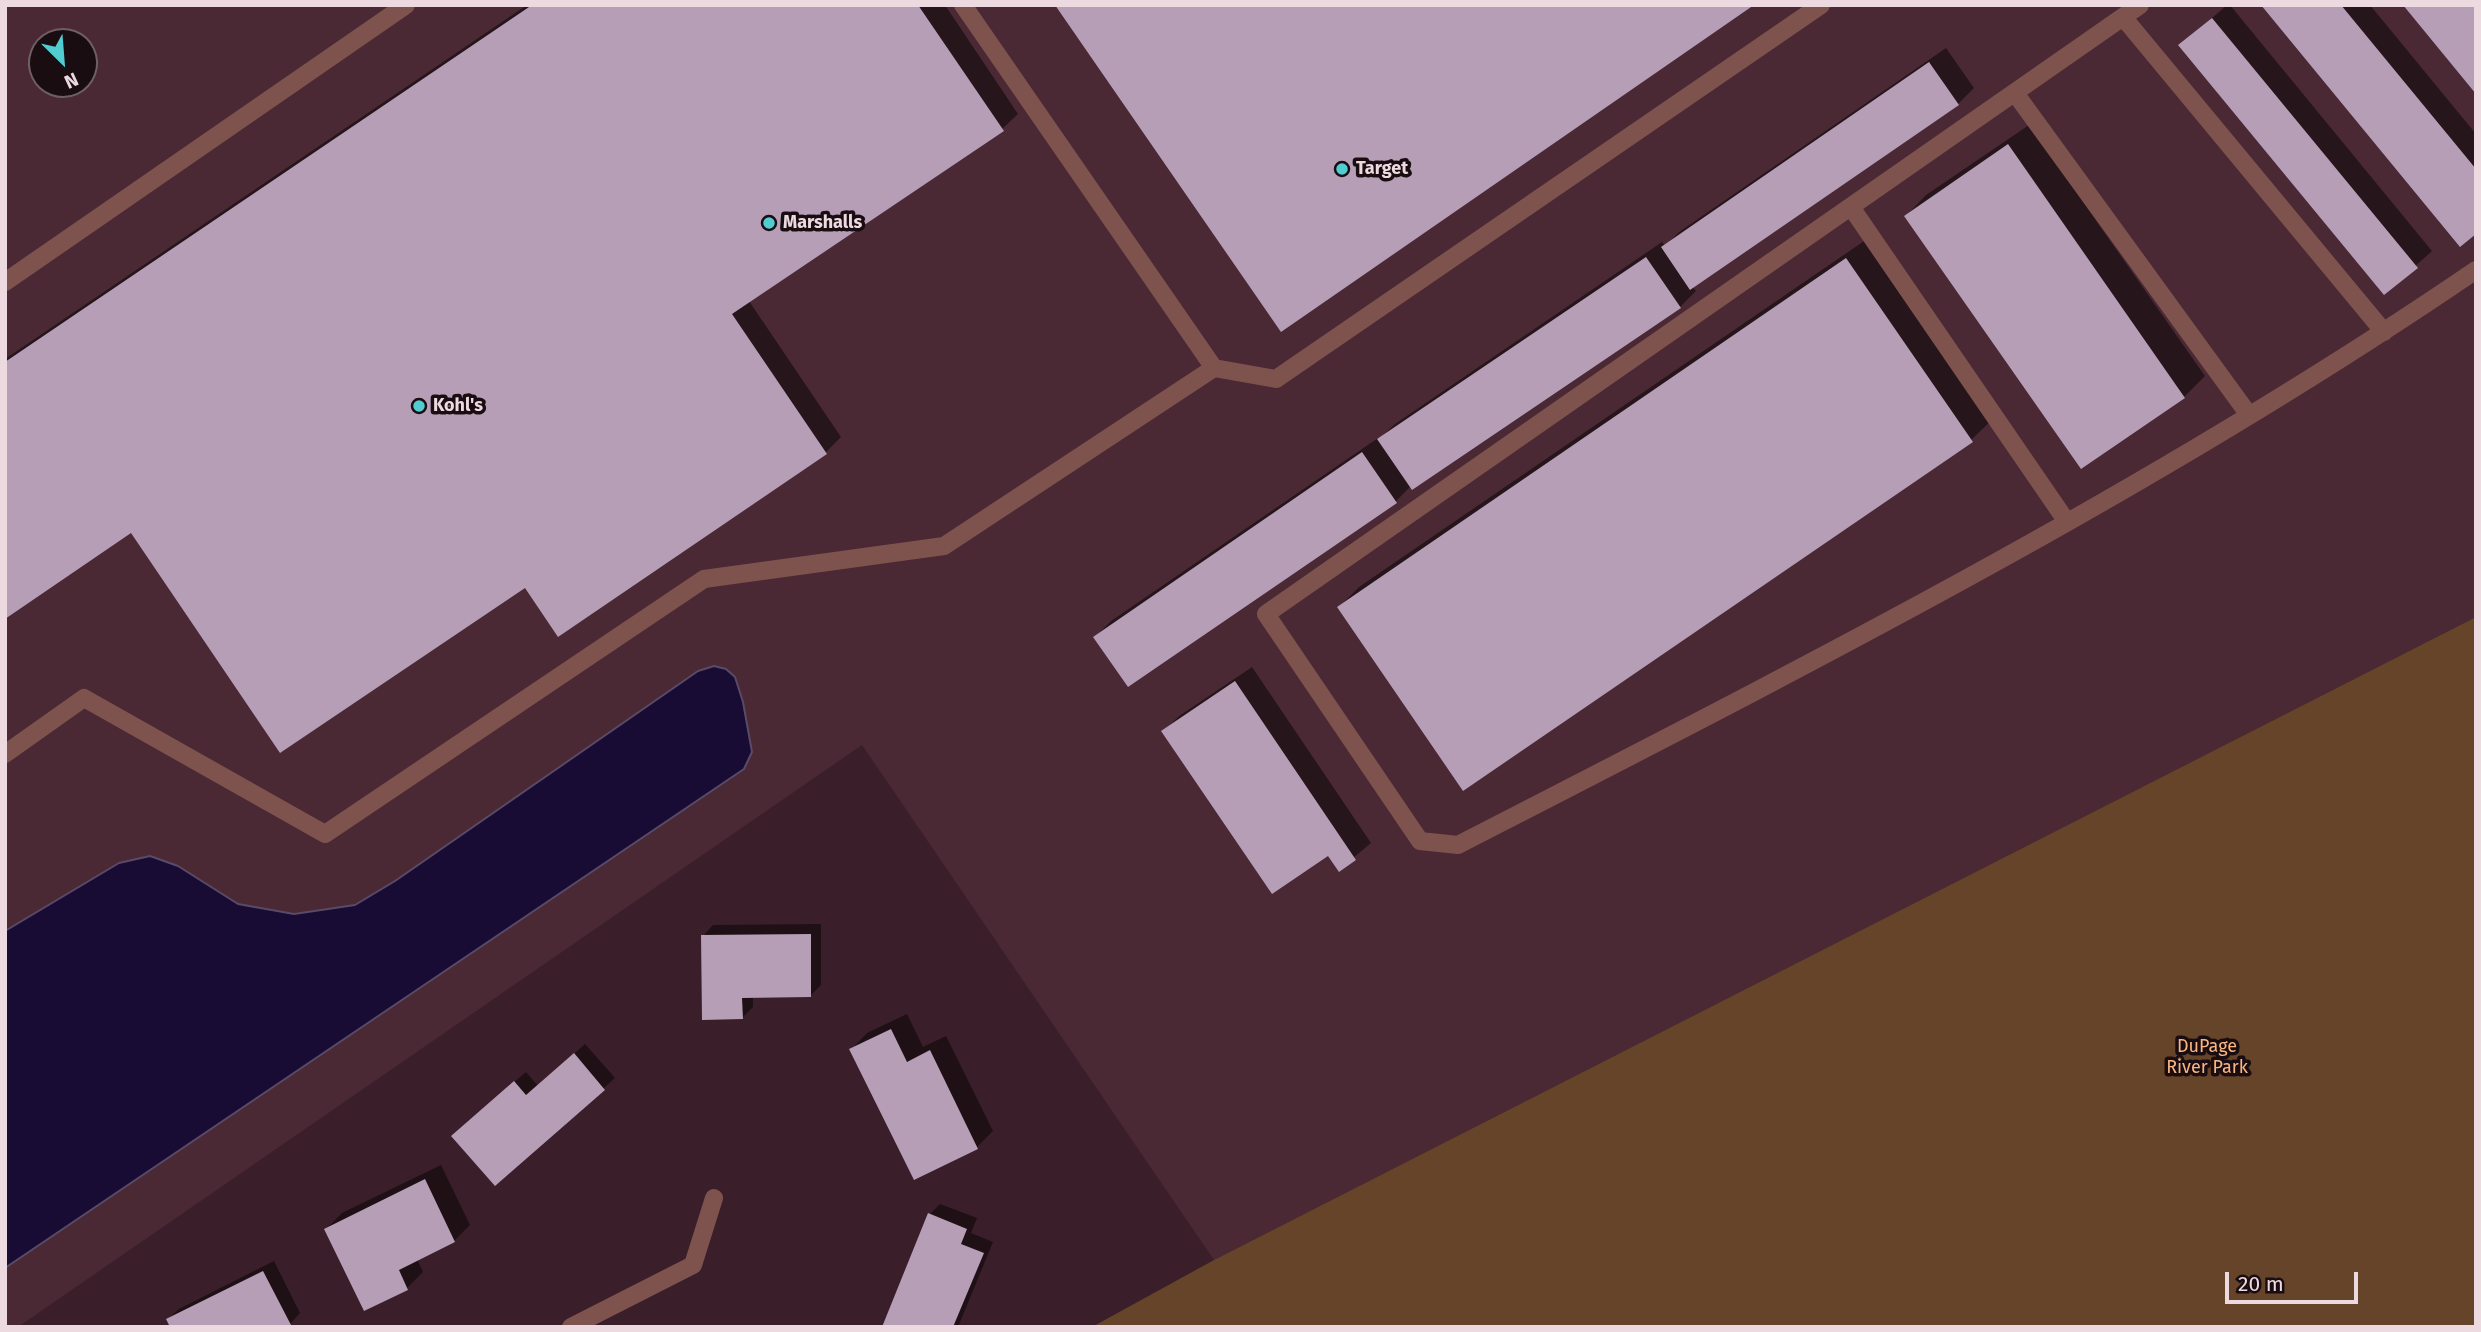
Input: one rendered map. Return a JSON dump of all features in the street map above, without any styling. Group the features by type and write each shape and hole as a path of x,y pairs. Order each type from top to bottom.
{"street":[{"path":"5,282 406,5"},
{"path":"963,5 1214,368"},
{"path":"5,754 84,698 325,834 704,579 944,546 1214,368 1276,379 1821,5"},
{"path":"2140,5 1266,614 1420,841 1458,845 1806,666 2067,522 2249,415 2384,332 2476,270"},
{"path":"2123,17 2384,332"},
{"path":"2015,93 2249,415"},
{"path":"1851,207 2067,522"},
{"path":"571,1327 693,1265 714,1198"}],"shaded area":[{"path":"5,5 2476,5 2476,617 1214,1260 862,745 18,1327 5,1327"},
{"path":"714,666 726,669 735,677 743,702 752,752 744,769 5,1268 5,931 119,863 150,856 178,866 238,904 294,914 355,905 395,881 698,671"}],"green space":[{"name":"DuPage River Park","path":"2476,617 2476,1327 1092,1327 1214,1260"}],"building":[{"name":"Kohl's","path":"532,5 918,5 1004,131 732,314 827,454 558,637 525,588 280,753 131,533 5,619 5,362"},
{"name":"Target","path":"1055,5 1754,5 1281,332"},
{"path":"2261,5 2341,5 2476,169 2476,234 2460,247"},
{"path":"2403,5 2476,5 2476,94"},
{"path":"2212,18 2418,268 2384,295 2178,45"},
{"path":"1929,62 1959,105 1690,290 1661,247"},
{"path":"2008,144 2185,398 2081,469 1904,216"},
{"path":"1646,257 1681,308 1412,490 1377,439"},
{"path":"1846,258 1973,442 1463,791 1337,607"},
{"path":"1362,452 1397,503 1128,687 1093,637"},
{"path":"1235,681 1356,860 1339,872 1328,856 1272,894 1161,731"},
{"path":"811,934 811,997 742,998 743,1019 702,1020 701,935"},
{"path":"891,1029 907,1062 930,1050 978,1149 914,1180 849,1049"},
{"path":"574,1053 605,1090 495,1186 451,1136 514,1081 526,1095"},
{"path":"425,1179 455,1242 399,1270 408,1290 364,1311 324,1229"},
{"path":"928,1213 967,1229 961,1244 984,1253 953,1327 882,1327"},
{"path":"263,1271 291,1325 170,1327 166,1319"}],"place":[{"name":"Target","path":"1342,169"},
{"name":"Marshalls","path":"769,223"},
{"name":"Kohl's","path":"419,406"}]}
